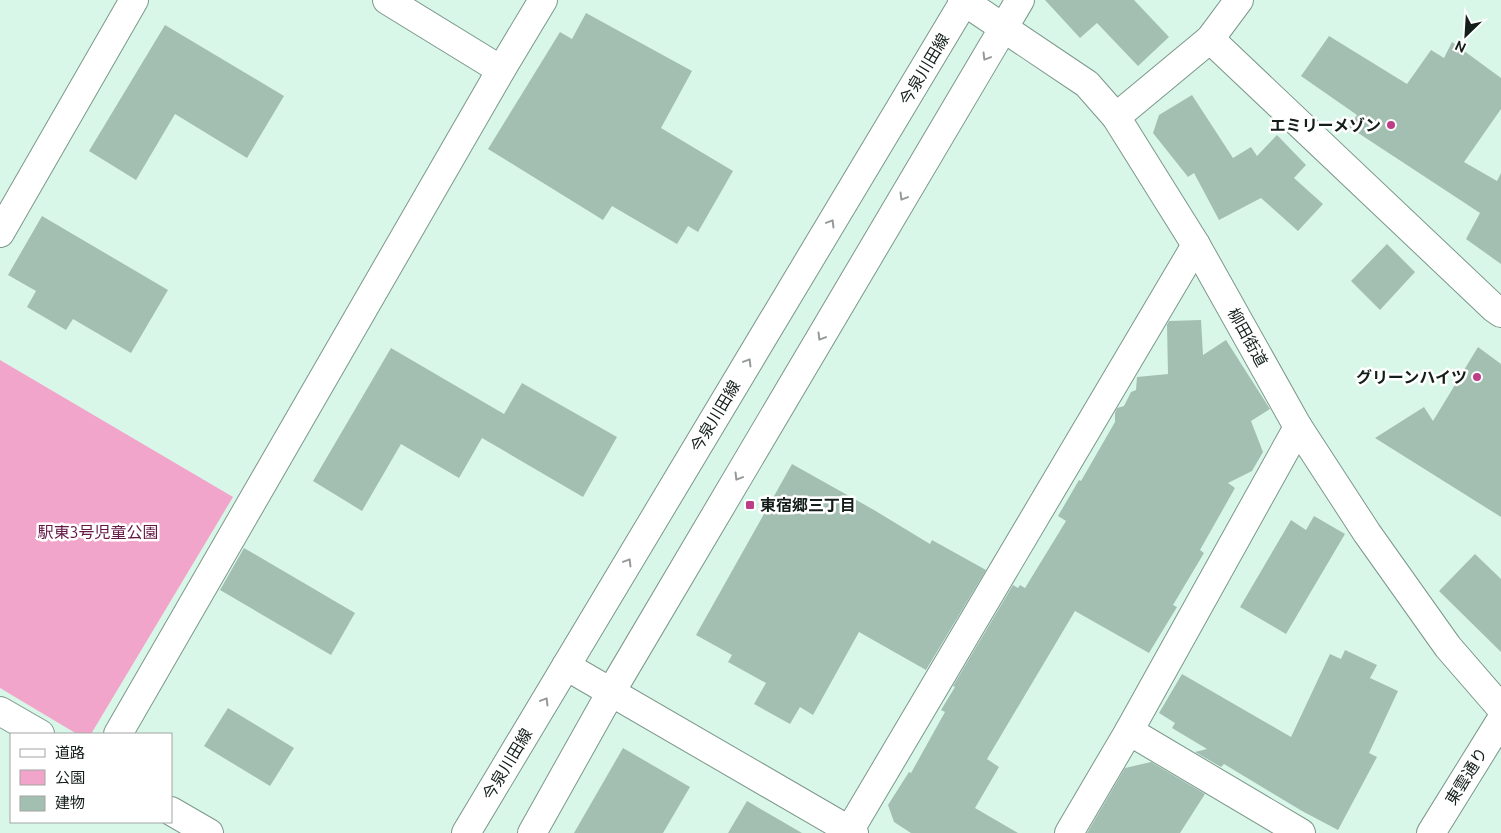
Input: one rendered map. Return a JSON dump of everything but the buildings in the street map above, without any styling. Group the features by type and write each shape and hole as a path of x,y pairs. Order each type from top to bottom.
{"street":[{"path":"0,233 134,0"},
{"path":"387,0 501,70"},
{"path":"119,733 543,0"},
{"name":"柳田街道","path":"964,0 1086,84 1116,117 1196,245 1298,427 1367,533 1448,647 1501,708"},
{"name":"今泉川田線","path":"466,833 964,0"},
{"path":"532,833 611,692 1020,0"},
{"path":"1116,117 1210,39 1239,0"},
{"path":"1210,39 1501,313"},
{"path":"566,666 850,832 1196,245"},
{"path":"1069,833 1129,731 1298,427"},
{"path":"0,711 38,733"},
{"name":"東雲通り","path":"1431,833 1501,720"},
{"path":"1129,731 1301,833"},
{"path":"172,812 209,833"}],"green space":[{"name":"駅東3号児童公園","path":"0,360 233,497 92,733 75,733 0,688"}],"place":[{"name":"エミリーメゾン","path":"1391,125"},
{"name":"グリーンハイツ","path":"1477,377"},
{"name":"東宿郷三丁目","path":"750,505"}]}
